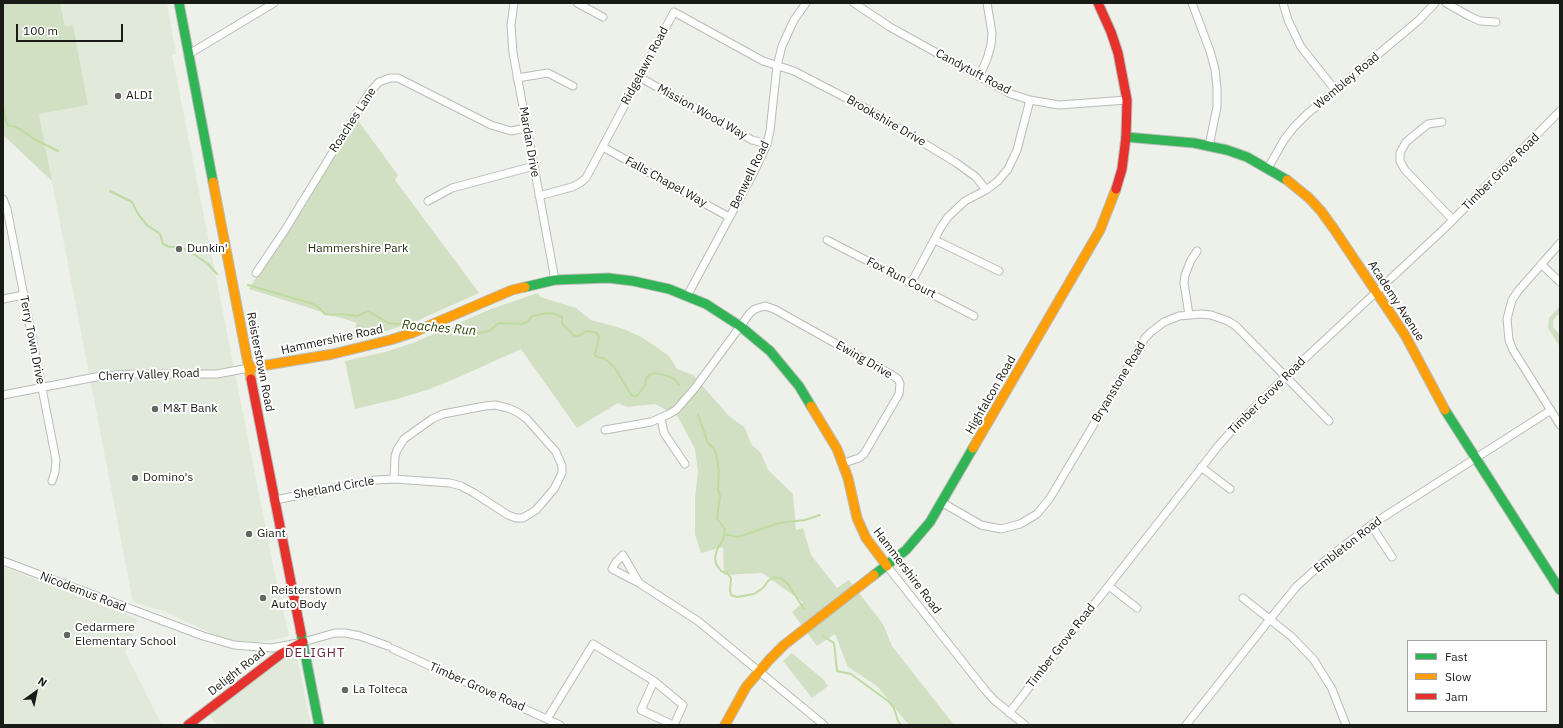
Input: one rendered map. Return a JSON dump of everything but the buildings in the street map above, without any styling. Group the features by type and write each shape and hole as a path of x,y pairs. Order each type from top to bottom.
{"street":[{"name":"Reisterstown Road","path":"179,3 319,725"},
{"path":"189,54 274,3"},
{"name":"Mardan Drive","path":"514,3 511,39 526,128 555,280"},
{"path":"577,3 603,17"},
{"name":"Benwell Road","path":"688,296 754,172 767,144 770,131 777,66 782,46 787,32 806,3"},
{"name":"Candytuft Road","path":"854,3 890,27 1011,94 1046,104 1066,105 1127,100"},
{"path":"979,77 991,45 992,33 987,3"},
{"name":"Highfalcon Road","path":"725,725 736,703 746,688 758,672 784,645 887,566 906,550 918,537 943,503 1100,230 1118,182 1126,137 1127,100 1118,53 1112,32 1098,3"},
{"path":"1192,3 1210,51 1218,88 1217,107 1209,146"},
{"path":"1283,3 1288,20 1301,47 1336,91"},
{"name":"Wembley Road","path":"1268,168 1284,140 1294,127 1418,20 1435,3"},
{"path":"1446,3 1480,21 1496,22"},
{"name":"Ridgelawn Road","path":"539,196 572,188 580,183 589,173 674,12 763,61 777,66"},
{"name":"Brookshire Drive","path":"777,66 801,75 906,131 976,177 986,190"},
{"path":"517,78 548,73 573,86"},
{"name":"Mission Wood Way","path":"639,76 752,140 767,144"},
{"name":"Roaches Lane","path":"256,273 289,223 369,93 379,82 390,78 398,78 491,125 511,130 526,128"},
{"path":"911,283 941,227 956,208 986,190 1003,176 1012,162 1030,100"},
{"name":"Timber Grove Road","path":"1009,713 1201,467 1235,426 1286,376 1453,220 1560,111"},
{"path":"1442,122 1428,124 1406,142 1400,153 1400,161 1405,170 1453,220"},
{"name":"Academy Avenue","path":"1126,137 1209,146 1246,157 1268,168 1296,187 1321,211 1415,351 1446,412 1560,590"},
{"name":"Falls Chapel Way","path":"603,147 729,217"},
{"path":"428,201 452,188 534,166"},
{"name":"Terry Town Drive","path":"3,199 7,209 56,460 52,482"},
{"name":"Fox Run Court","path":"827,240 974,316"},
{"path":"935,240 999,271"},
{"path":"1560,243 1522,285 1512,300 1507,319 1509,340 1513,350 1560,425"},
{"path":"1189,315 1184,275 1190,260 1197,251"},
{"path":"1541,264 1560,282"},
{"name":"Hammershire Road","path":"249,368 333,354 390,340 512,290 555,280 587,278 626,280 652,285 688,296 720,312 740,326 770,351 795,380 828,432 844,463 856,518 866,538 975,679 994,700 1025,725"},
{"path":"3,298 24,295"},
{"name":"Ewing Drive","path":"740,326 755,309 769,306 898,379 900,384 899,394 864,454 859,458 844,463"},
{"name":"Bryanstone Road","path":"943,503 977,523 1001,529 1020,524 1037,514 1050,498 1145,338 1164,322 1179,316 1201,314 1211,315 1228,321 1236,326 1329,421"},
{"path":"605,430 640,425 661,418 676,410 688,397 740,326"},
{"name":"Cherry Valley Road","path":"3,395 101,376 136,374 217,374 249,368"},
{"name":"Shetland Circle","path":"275,500 360,482 394,479 450,483 461,486 508,516 523,518 536,510 554,489 562,473 562,466 556,452 526,418 508,408 495,405 443,414 432,419 404,439 395,456 394,479"},
{"name":"Embleton Road","path":"1186,725 1297,586 1343,545 1371,525 1550,410"},
{"path":"661,418 664,433 685,464"},
{"path":"1201,467 1230,490"},
{"path":"1371,525 1392,557"},
{"name":"Nicodemus Road","path":"3,561 219,642 234,645 272,648 303,642"},
{"path":"639,584 698,621 824,725"},
{"path":"1108,586 1137,608"},
{"path":"1243,598 1292,637 1314,660 1332,689 1346,725"},
{"name":"Timber Grove Road","path":"303,642 335,633 360,636 391,648 560,725"},
{"name":"Delight Road","path":"188,725 281,654 303,642"},
{"path":"547,719 593,644 654,681 683,705 673,725 641,710 654,681"}],"shaded area":[{"path":"60,3 167,3 176,54 172,55 274,570 289,636 268,641 237,642 219,637 164,611 133,602 39,114 88,105 73,25 65,26"},
{"name":"Cedarmere Elementary School","path":"3,567 138,619 125,652 162,725 3,725"},
{"path":"291,654 297,658 311,725 218,725 207,713 286,655"}],"green space":[{"path":"3,3 60,3 65,26 73,25 88,105 39,114 52,181 3,135"},
{"name":"Hammershire Park","path":"356,118 398,175 395,180 479,293 414,322 383,332 349,340 357,323 249,289"},
{"path":"538,293 540,297 576,308 591,320 624,329 643,338 669,356 677,369 693,375 728,415 745,428 751,444 761,453 768,470 793,494 796,530 803,528 811,555 837,588 849,580 883,624 892,646 954,725 909,725 877,686 848,667 835,634 817,646 792,612 803,602 762,573 724,575 723,547 701,553 695,534 695,498 698,472 695,449 675,411 670,412 655,404 627,407 618,403 577,428 521,349 427,390 355,409 345,361 385,352 413,343 491,309"},
{"path":"1560,306 1560,313 1553,320 1553,327 1560,335 1560,347 1548,328 1549,318"},
{"path":"792,653 824,680 828,686 812,698 783,661"}],"waterway":[{"name":"Roaches Run","path":"3,107 6,121 9,126 20,129 34,139 58,151"},
{"name":"Roaches Run","path":"110,191 132,202 138,214 147,225 160,234 163,244 170,247 180,247 189,251 208,264 217,274"},
{"name":"Roaches Run","path":"248,285 310,303 317,306 325,314 357,316 368,311 388,323 417,326"},
{"name":"Roaches Run","path":"436,328 463,329 480,333 489,331 499,323 521,324 527,322 532,316 547,313 555,314 562,317 562,323 574,336 579,336 586,331 597,333 599,337 595,355 608,361 615,368 633,396 637,396 645,385 646,379 649,375 655,373 668,376 674,379 679,385"},
{"name":"Roaches Run","path":"698,415 708,443 716,453 719,471 718,489 720,496 717,519 725,529 723,540 718,547 715,557 716,564 721,571 727,573 731,578 731,595 737,597 754,594 763,588 768,581 774,577 782,579 788,584 804,609"},
{"path":"724,534 738,537 779,523 805,520 820,515"},
{"name":"Roaches Run","path":"823,636 834,643 837,671 851,674 888,701 894,708 898,721 901,725"}],"traffic: fast":[{"path":"179,3 213,182"},
{"path":"1126,137 1194,143 1227,150 1247,157 1287,180"},
{"path":"525,287 555,280 608,278 633,281 669,289 706,304 740,326 770,351 799,386 811,406"},
{"path":"1445,410 1560,590"},
{"path":"874,575 906,550 930,522 973,448"},
{"path":"301,633 319,725"}],"traffic: slow":[{"path":"1287,180 1309,198 1334,229 1405,335 1445,410"},
{"path":"213,182 251,379"},
{"path":"973,448 1100,230 1116,189"},
{"path":"249,368 333,354 390,340 412,333 512,290 525,287"},
{"path":"811,406 837,449 848,478 857,518 866,538 887,566"},
{"path":"725,725 746,687 770,659 784,645 874,575"}],"traffic: jam":[{"path":"1098,3 1111,32 1118,53 1127,100 1126,137 1122,169 1116,189"},
{"path":"251,379 301,633"},
{"path":"188,725 281,654 303,642"}],"place":[{"name":"ALDI","path":"118,96"},
{"name":"Dunkin'","path":"179,249"},
{"name":"M&T Bank","path":"155,409"},
{"name":"Domino's","path":"135,478"},
{"name":"Giant","path":"249,534"},
{"name":"Reisterstown Auto Body","path":"263,598"},
{"name":"Cedarmere Elementary School","path":"67,635"},
{"name":"La Tolteca","path":"345,690"}],"district":[{"name":"DELIGHT","path":"315,653"}]}
